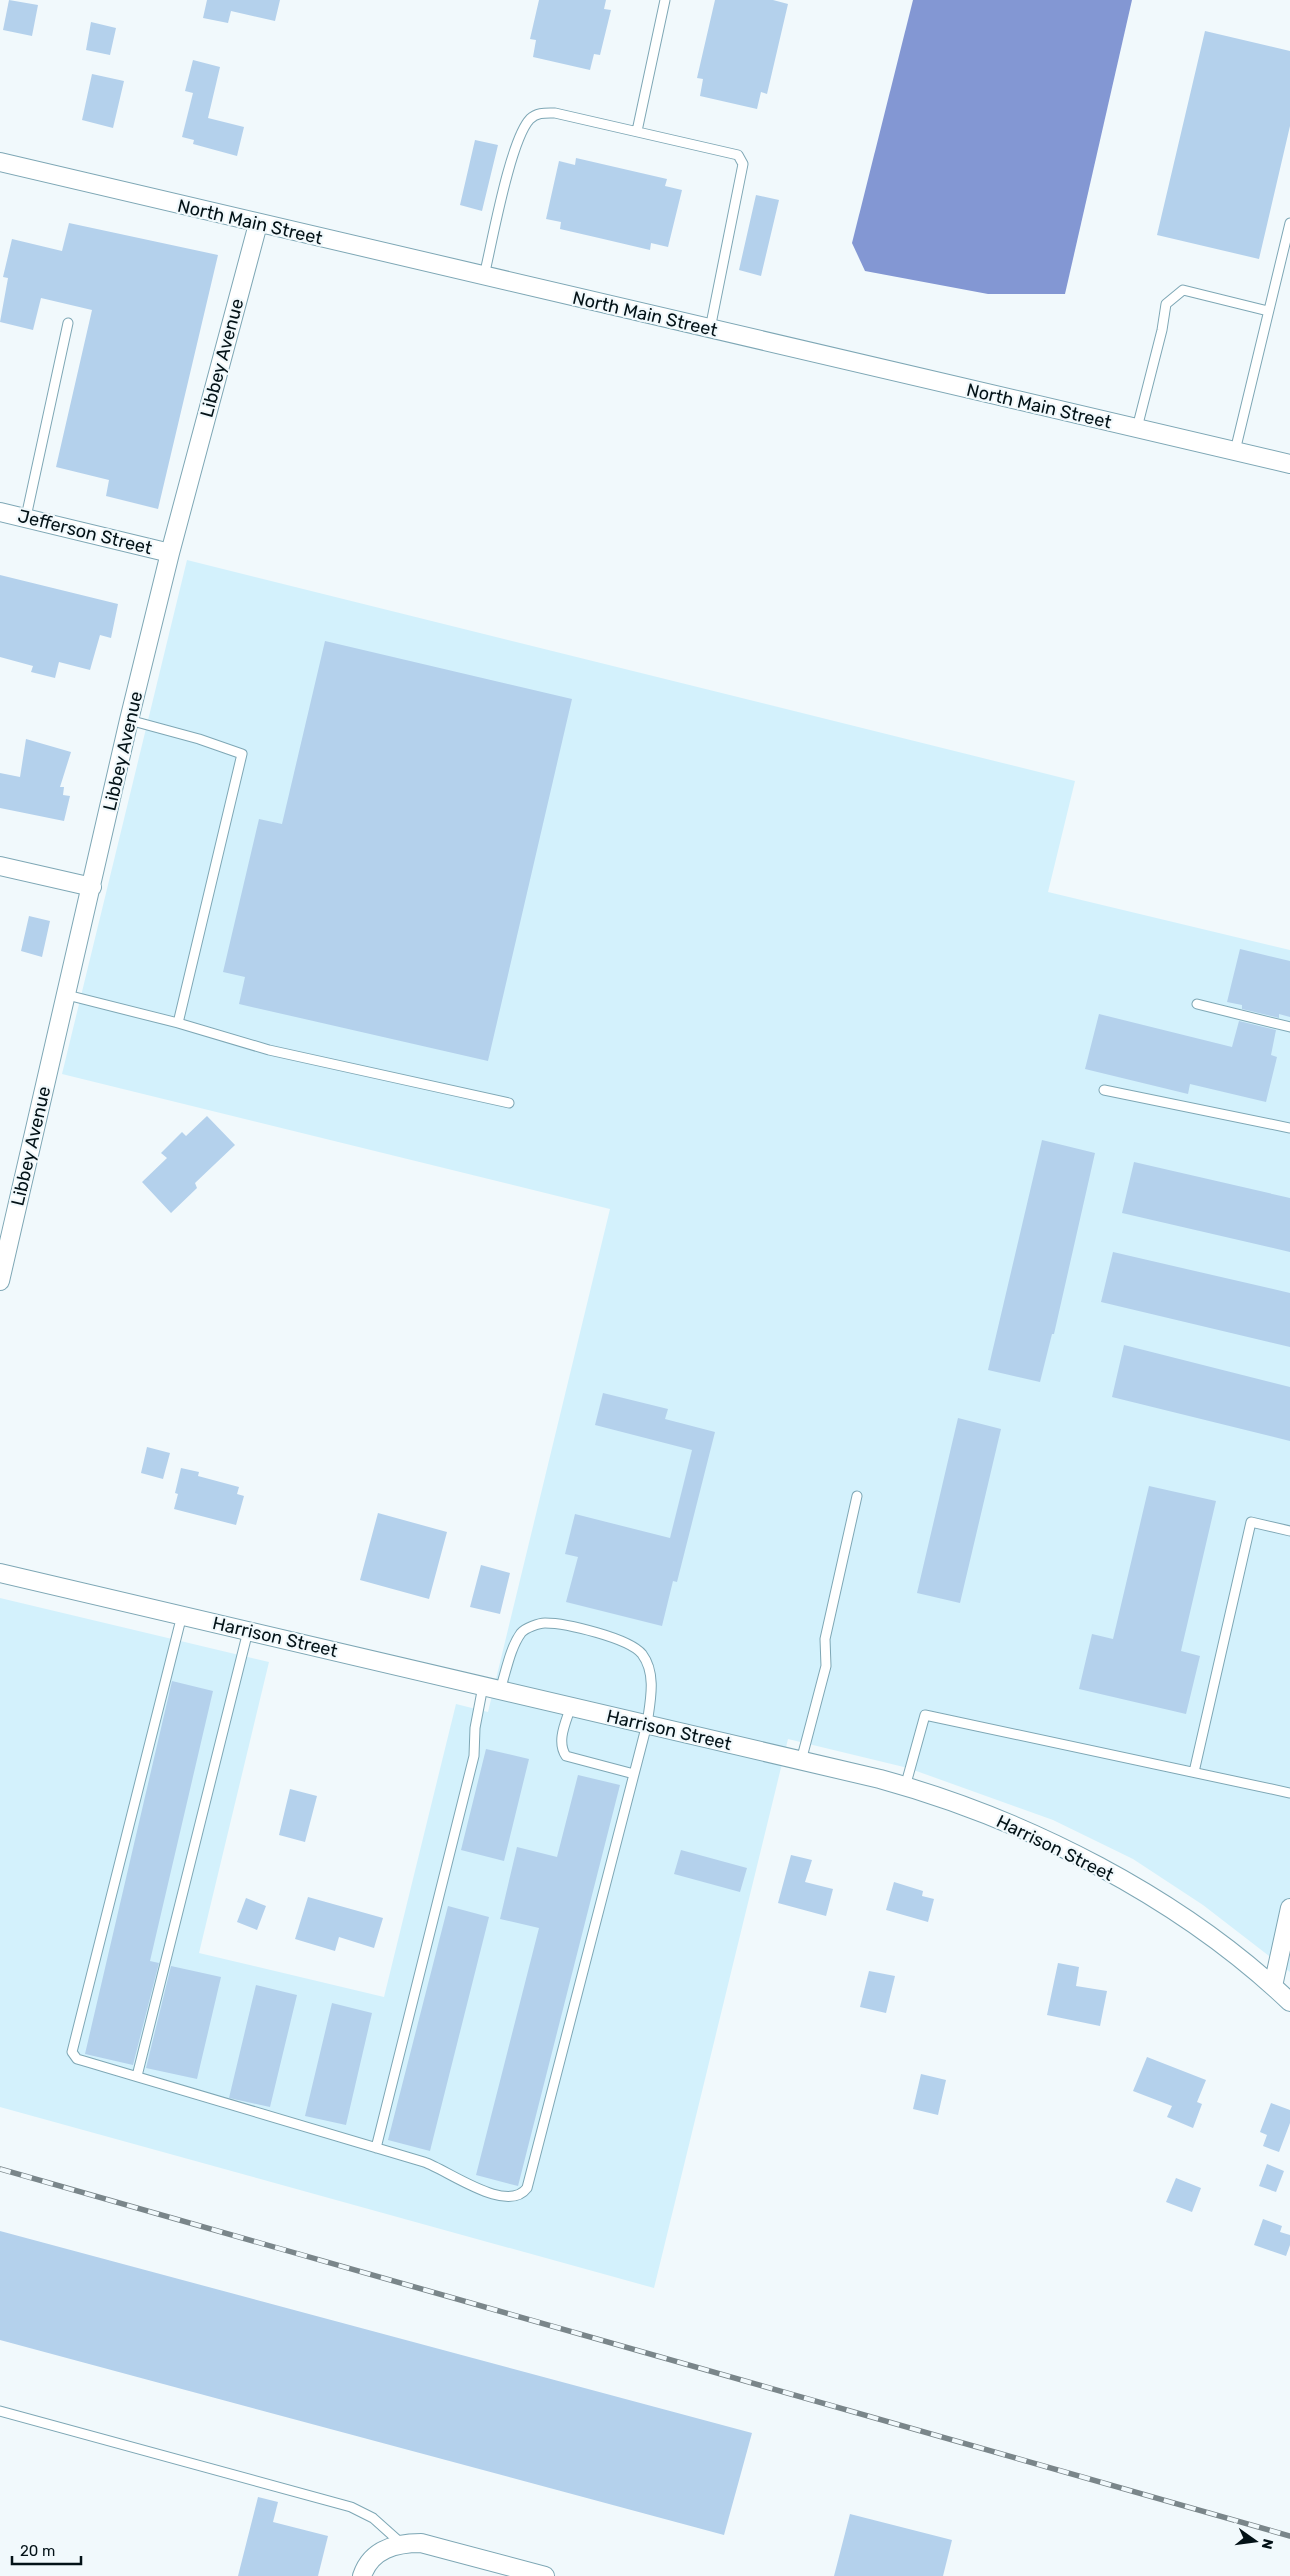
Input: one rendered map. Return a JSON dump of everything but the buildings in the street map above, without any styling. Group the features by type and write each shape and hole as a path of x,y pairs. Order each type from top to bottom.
{"street":[{"name":"North Main Street","path":"0,162 258,224 1290,464"},
{"name":"Libbey Avenue","path":"0,1281 6,1222 67,995 129,720 170,553 258,224"},
{"name":"Jefferson Street","path":"0,512 170,553"},
{"path":"0,866 92,887"},
{"name":"Harrison Street","path":"0,1574 248,1630 801,1761 905,1787 961,1805 1033,1834 1102,1868 1170,1908 1273,1986 1290,2002"},
{"path":"1273,1986 1290,1908"},
{"path":"362,2576 370,2560 386,2548 401,2543 421,2543 545,2576"}],"lane":[{"path":"637,132 666,0"},
{"path":"484,276 517,140 530,119 539,113 555,113 738,155 743,164 710,329"},
{"path":"1236,451 1290,223"},
{"path":"1137,428 1162,330 1166,304 1183,290 1268,311"},
{"path":"26,518 68,323"},
{"path":"129,720 199,738 242,754 178,1024"},
{"path":"67,995 269,1050 509,1103"},
{"path":"1197,1004 1290,1028"},
{"path":"1104,1090 1290,1126"},
{"path":"801,1761 826,1666 825,1639 857,1496"},
{"path":"1194,1772 1251,1522 1290,1531"},
{"path":"182,1615 72,2052 77,2059 84,2062 137,2076 218,2103 440,2167 472,2188 512,2198 522,2195 527,2188 647,1724 652,1682 649,1668 641,1654 628,1643 564,1625 543,1622 522,1631 491,1688 474,1728 474,1756 376,2148"},
{"path":"137,2076 248,1630"},
{"path":"571,1706 561,1739 561,1749 566,1756 634,1774"},
{"path":"905,1787 925,1715 1290,1793"},
{"path":"0,2411 351,2507 373,2518 401,2543"}],"shaded area":[{"path":"187,560 1075,781 1048,892 1290,950 1290,1972 1203,1905 1133,1859 1053,1820 908,1768 788,1739 654,2288 0,2107 0,1598 269,1662 199,1953 384,1997 456,1704 488,1712 610,1209 62,1074"}],"water":[{"path":"913,0 1132,0 1065,294 988,294 865,271 852,243"}],"railway":[{"path":"0,2169 1290,2536"}]}
